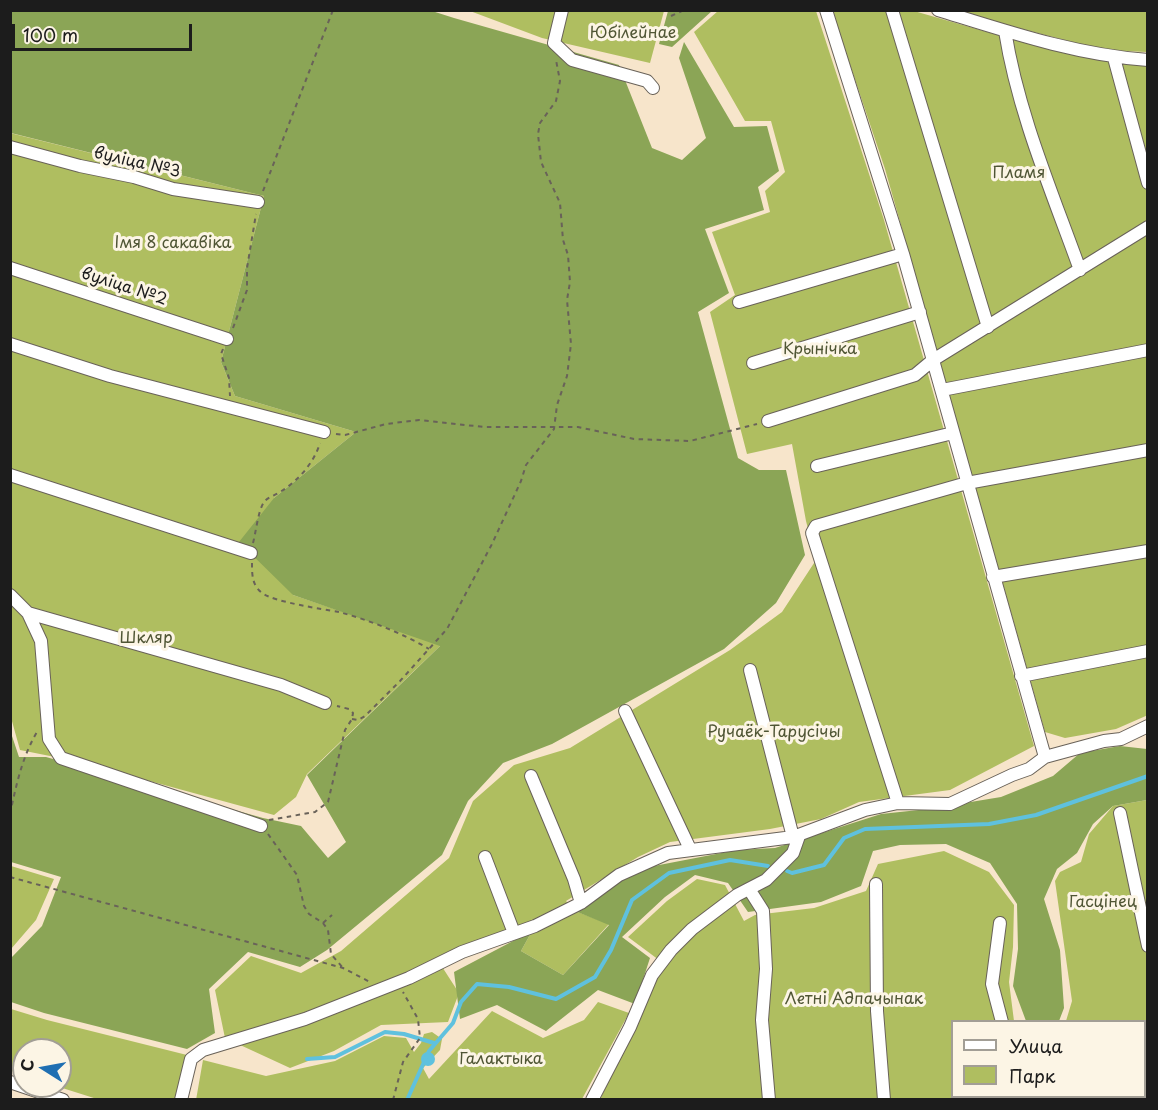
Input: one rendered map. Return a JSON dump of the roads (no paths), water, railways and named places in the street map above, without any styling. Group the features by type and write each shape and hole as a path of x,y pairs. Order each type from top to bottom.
{"street":[{"path":"562,10 554,43 572,60 647,81 654,88"},
{"path":"826,10 903,254 1045,756"},
{"path":"892,10 988,327"},
{"path":"938,10 1005,31 1114,58 1148,60"},
{"path":"1005,31 1010,63 1026,117 1080,270"},
{"path":"1114,58 1148,183"},
{"name":"вуліца №3","path":"10,147 80,166 134,177 173,189 258,202"},
{"path":"768,421 915,375 933,360 1148,227"},
{"path":"739,302 903,254"},
{"name":"вуліца №2","path":"10,268 227,339"},
{"path":"753,363 920,312"},
{"path":"10,344 110,376 324,432"},
{"path":"942,390 1148,350"},
{"path":"817,466 953,433"},
{"path":"898,803 812,533 816,526 967,483 1148,450"},
{"path":"10,475 251,553"},
{"path":"993,577 1148,550"},
{"path":"10,595 28,613 41,641 49,740 61,758 261,826"},
{"path":"28,613 281,685 325,703"},
{"path":"1021,676 1148,651"},
{"path":"592,1100 630,1028 651,975 670,950 692,929 737,895 766,880 793,853 796,837 750,670"},
{"path":"625,711 690,849"},
{"path":"181,1100 191,1059 202,1050 305,1019 398,982 462,952 535,926 581,903 626,871 668,853 796,837 865,810 898,803 950,804 1029,769 1045,756 1104,741 1121,740 1148,726"},
{"path":"531,777 574,879 581,903"},
{"path":"1120,813 1148,946"},
{"path":"485,857 514,933"},
{"path":"876,884 877,1011 885,1100"},
{"path":"748,889 763,911 766,969 762,1020 769,1100"},
{"path":"1000,923 992,984 1001,1020"},
{"path":"10,1082 63,1100"}],"water":[{"path":"428,1052 433,1054 435,1059 433,1064 428,1066 423,1064 421,1059 423,1054"}],"waterway":[{"path":"787,871 792,873 824,865 844,838 865,829 989,824 1036,815 1148,776"},
{"path":"407,1100 429,1051 453,1023 461,1002 477,984 509,987 556,999 595,977 611,950 632,900 669,873 730,860 768,866"},
{"path":"307,1059 335,1057 385,1032 404,1034 434,1043"}],"park label":[{"name":"Юбілейнае","path":"633,34"},
{"name":"Пламя","path":"1019,174"},
{"name":"Імя 8 сакавіка","path":"173,244"},
{"name":"Крынічка","path":"820,350"},
{"name":"Шкляр","path":"146,639"},
{"name":"Ручаёк-Тарусічы","path":"774,733"},
{"name":"Гасцінец","path":"1103,903"},
{"name":"Летні Адпачынак","path":"854,1000"},
{"name":"Галактыка","path":"501,1060"}]}
